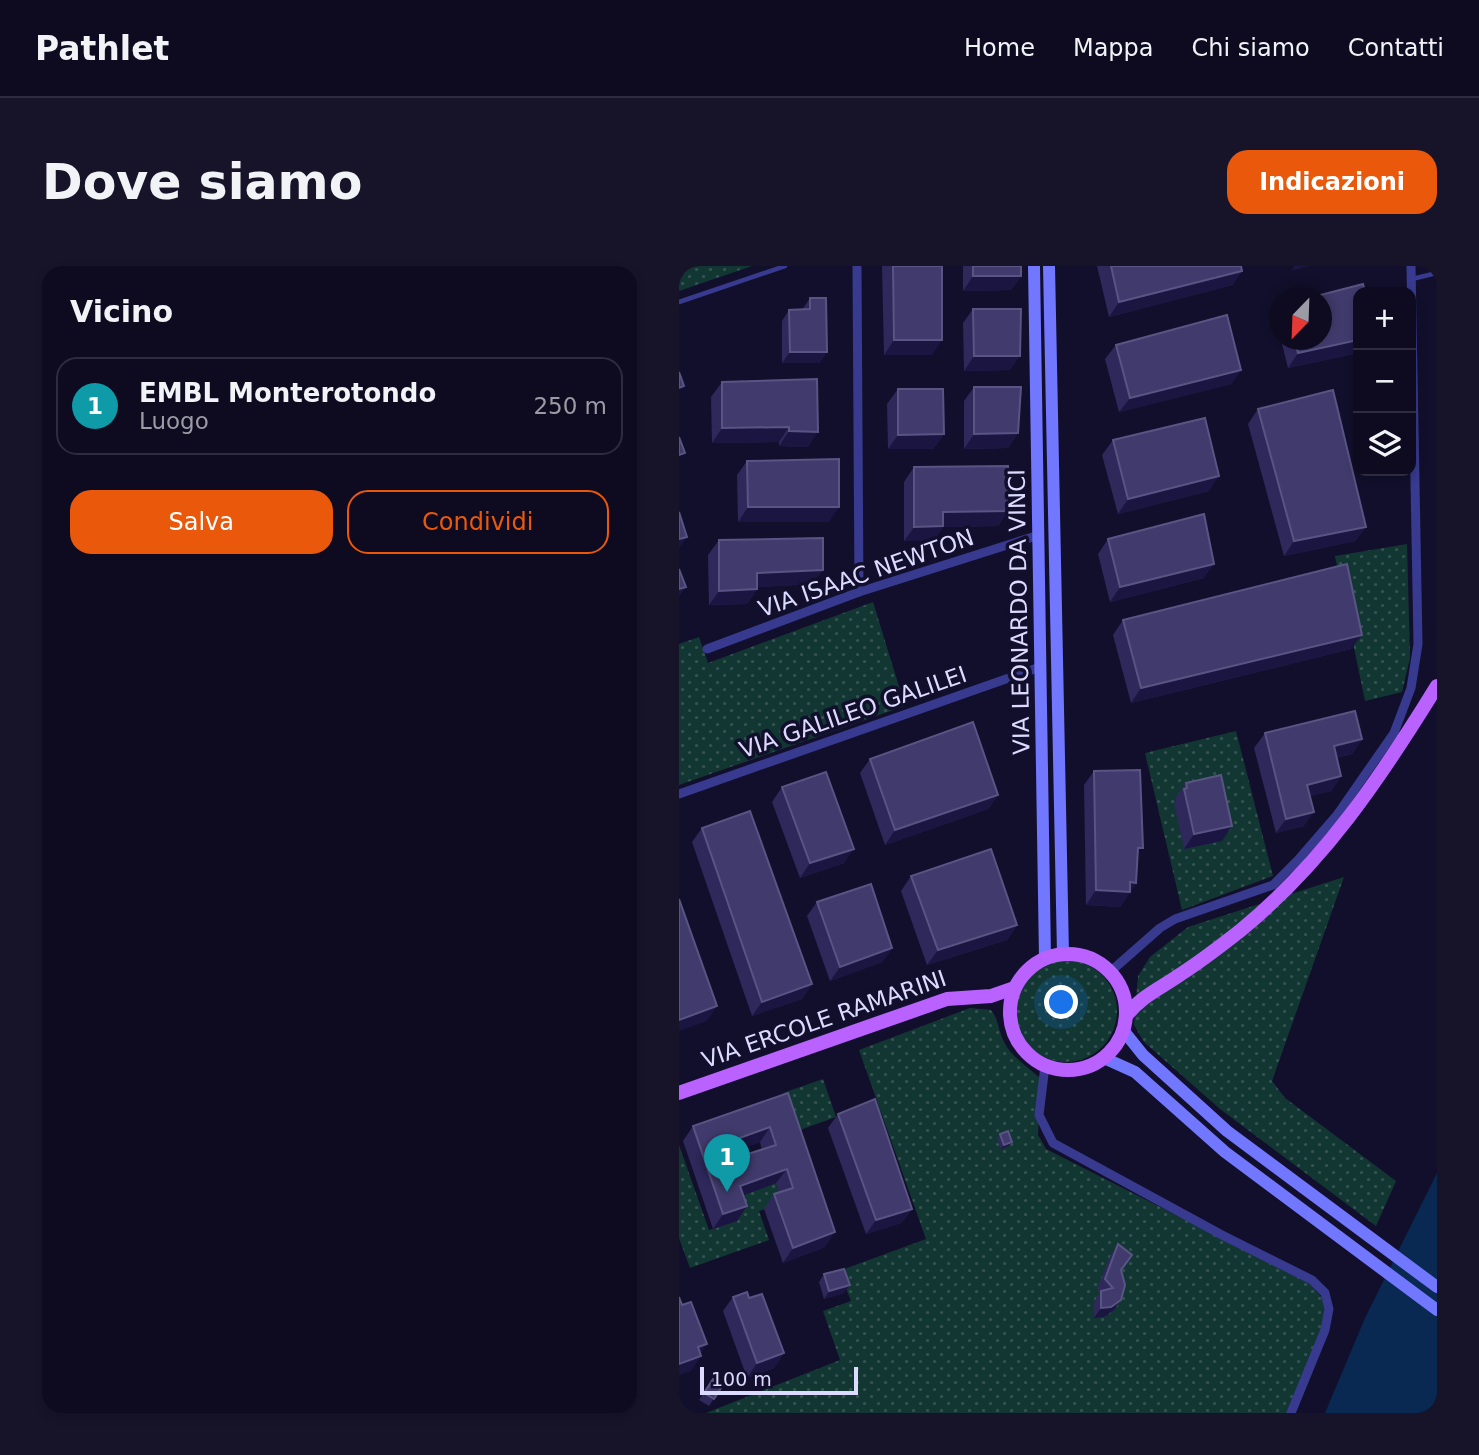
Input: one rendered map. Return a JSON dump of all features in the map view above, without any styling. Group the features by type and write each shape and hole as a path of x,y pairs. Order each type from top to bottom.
{"main road":[{"name":"VIA LEONARDO DA VINCI","path":"1034,266 1045,958"},
{"name":"VIA LEONARDO DA VINCI","path":"1049,266 1063,954"},
{"path":"985,997 1009,1017 1020,1046 1045,1066 1076,1070 1104,1058 1143,998 1241,929 1327,846 1374,786 1437,687"},
{"path":"1009,1017 1014,988 1032,965 1045,958 1063,954 1081,955 1110,972 1120,986 1125,1023 1143,1055 1201,1110 1437,1287"},
{"path":"1120,986 1140,990 1165,984"},
{"name":"VIA ERCOLE RAMARINI","path":"679,1093 947,999 962,996 985,997 1014,988"},
{"path":"1104,1058 1140,1077 1202,1133 1308,1216 1437,1310"}],"street":[{"path":"857,266 859,592"},
{"path":"1110,972 1151,935 1175,919 1265,888 1279,880 1337,815 1400,720 1413,680 1418,644 1411,266"},
{"name":"VIA ISAAC NEWTON","path":"707,649 859,592 1039,535"},
{"name":"VIA GALILEO GALILEI","path":"679,794 1040,667"},
{"path":"1045,1066 1039,1115 1053,1143 1221,1235 1313,1280 1325,1293 1329,1309 1325,1330 1291,1413"}],"lane":[{"path":"679,302 785,266"},
{"path":"1412,279 1437,273"}],"green space":[{"path":"679,266 752,266 679,291"},
{"path":"1407,544 1410,658 1402,692 1365,701 1335,556"},
{"path":"873,602 905,706 679,785 679,644 699,637 708,663"},
{"path":"1236,731 1273,876 1182,910 1145,753"},
{"path":"1344,877 1272,1081 1285,1098 1396,1181 1376,1226 1220,1109 1144,1042 1134,1025 1138,976 1150,957 1188,927"},
{"path":"1066,960 1086,964 1102,975 1113,991 1117,1011 1113,1031 1102,1047 1086,1058 1066,1062 1046,1058 1030,1047 1019,1031 1015,1011 1019,991 1030,975 1046,964"},
{"path":"970,1008 991,1010 1007,1048 1040,1078 1038,1135 1046,1149 1308,1282 1330,1306 1290,1413 706,1413 840,1360 823,1311 851,1301 839,1271 926,1239 859,1050"},
{"path":"823,1079 836,1117 797,1131 783,1093"},
{"path":"679,1145 709,1230 736,1221 730,1200 776,1183 783,1202 759,1211 769,1240 690,1268 679,1238"}],"water":[{"path":"1437,1173 1437,1413 1325,1413 1365,1318"}],"building":[{"path":"893,266 942,266 942,340 894,340"},
{"path":"973,266 1021,266 1021,276 973,276"},
{"path":"1111,266 1241,266 1242,271 1119,302"},
{"path":"1363,284 1364,287 1353,287 1353,341 1332,346 1332,292"},
{"path":"810,298 826,298 827,352 790,352 789,310 810,309"},
{"path":"973,309 1021,309 1020,356 974,356"},
{"path":"1227,315 1241,370 1130,398 1116,345"},
{"path":"679,372 684,386 679,388"},
{"path":"817,379 818,432 789,431 789,427 722,428 722,382"},
{"path":"974,387 1021,387 1018,433 974,434"},
{"path":"898,389 943,389 944,434 898,435"},
{"path":"1333,390 1366,527 1294,541 1258,409"},
{"path":"1205,418 1219,476 1128,499 1113,440"},
{"path":"679,437 685,453 679,455"},
{"path":"839,459 839,507 748,507 747,461"},
{"path":"1008,466 1008,511 943,512 943,526 914,527 914,467"},
{"path":"679,512 687,537 679,539"},
{"path":"1204,514 1214,564 1120,587 1108,539"},
{"path":"823,538 823,570 757,573 757,589 719,591 719,540"},
{"path":"1347,564 1362,635 1141,688 1123,620"},
{"path":"679,569 686,587 679,589"},
{"path":"1355,711 1362,739 1334,746 1341,776 1307,785 1314,812 1286,819 1265,733"},
{"path":"973,722 998,795 895,830 870,759"},
{"path":"1140,770 1143,848 1138,848 1136,883 1130,882 1130,892 1096,890 1094,771"},
{"path":"826,772 854,849 810,863 782,787"},
{"path":"1221,775 1232,826 1194,834 1184,789 1187,788 1186,783"},
{"path":"750,811 812,984 762,1002 702,828"},
{"path":"991,849 1017,925 938,950 911,876"},
{"path":"871,884 892,948 840,967 817,902"},
{"path":"679,899 717,1006 679,1020"},
{"path":"788,1093 835,1232 793,1248 774,1194 793,1188 787,1169 740,1186 747,1206 723,1214 693,1126","holes":["770,1127 776,1145 729,1160 723,1144"]},
{"path":"875,1099 912,1209 876,1220 838,1114"},
{"path":"1008,1131 1012,1142 1004,1145 1000,1134"},
{"path":"1118,1244 1132,1255 1121,1270 1125,1285 1121,1300 1111,1307 1101,1308 1101,1291 1113,1288 1105,1279"},
{"path":"844,1269 850,1285 829,1291 824,1274"},
{"path":"747,1292 749,1298 762,1294 784,1353 757,1363 733,1297"},
{"path":"679,1297 682,1305 691,1302 707,1344 698,1347 701,1356 679,1364"},
{"path":"713,1379 723,1385 714,1399 704,1393"}],"place":[{"name":"EMBL Monterotondo","path":"727,1192"}]}
